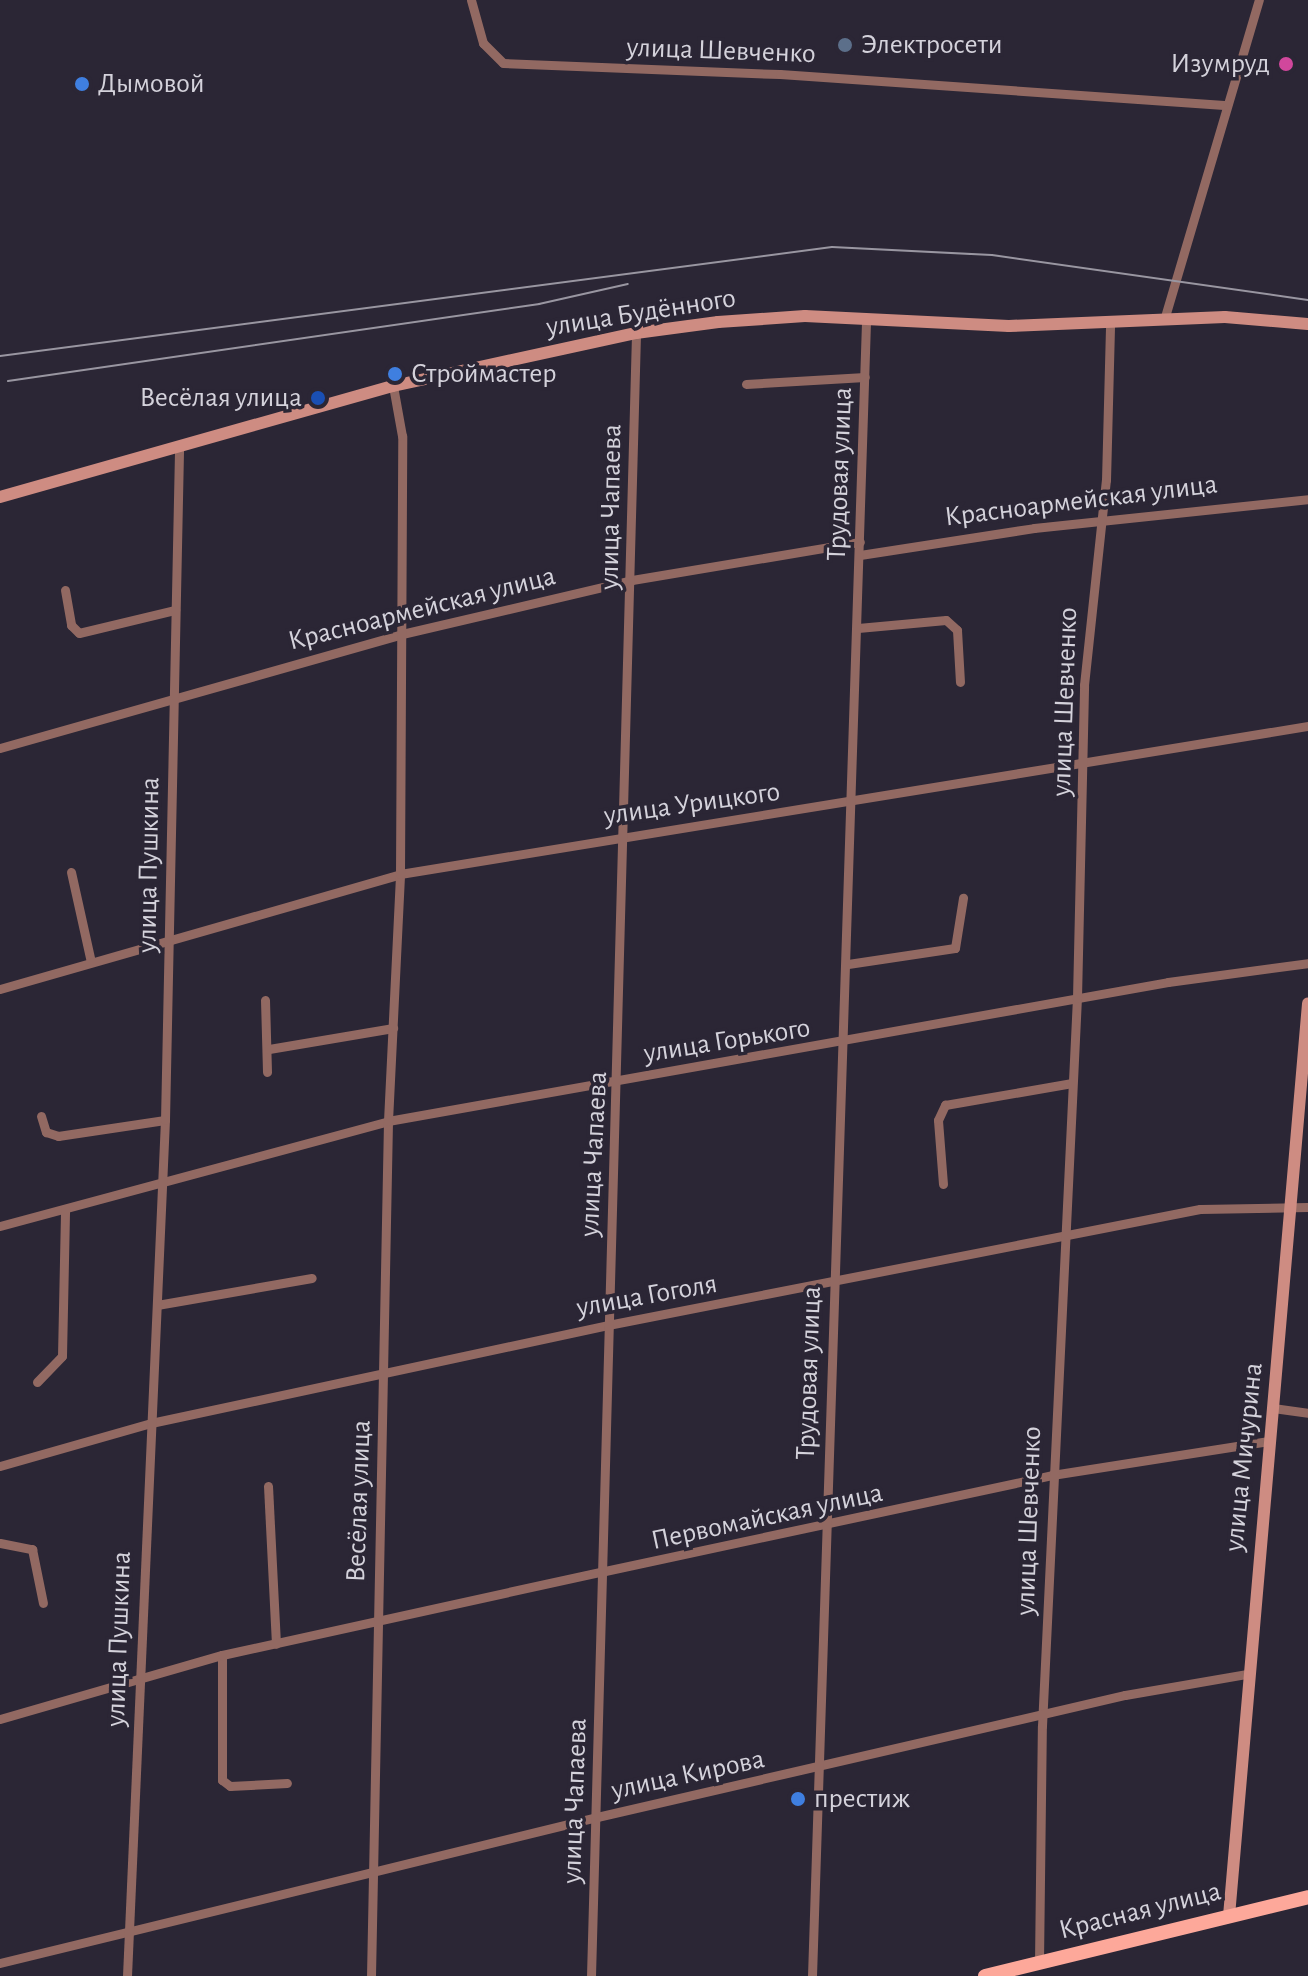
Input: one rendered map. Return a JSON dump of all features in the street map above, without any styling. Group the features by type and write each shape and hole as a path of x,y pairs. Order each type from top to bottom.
{"main road":[{"name":"Красная улица","path":"985,1976 1308,1897"}],"street":[{"name":"улица Шевченко","path":"471,0 483,43 503,63 811,76 1224,105"},
{"path":"1164,320 1224,105 1259,0"},
{"name":"улица Будённого","path":"0,497 179,450 393,386 636,333 805,316 866,322 1110,323 1164,320 1308,324"},
{"name":"Трудовая улица","path":"812,1976 825,1527 848,964 866,322"},
{"name":"улица Шевченко","path":"1039,1962 1043,1717 1062,1238 1077,998 1090,602 1103,523 1110,323"},
{"name":"улица Чапаева","path":"591,1976 605,1571 608,1325 626,834 636,333"},
{"path":"746,384 865,377"},
{"name":"Весёлая улица","path":"371,1976 388,1121 400,874 402,436 393,386"},
{"name":"улица Пушкина","path":"127,1976 165,1120 179,450"},
{"name":"Красноармейская улица","path":"860,555 1308,499"},
{"name":"Красноармейская улица","path":"0,748 402,634 632,580 860,542"},
{"path":"65,590 71,625 79,633 175,610"},
{"path":"858,628 946,620 957,630 960,682"},
{"name":"улица Урицкого","path":"0,989 400,874 626,834 852,804 1308,726"},
{"path":"71,872 91,962"},
{"path":"848,964 955,948 963,898"},
{"name":"улица Горького","path":"0,1226 388,1121 844,1044 1077,998 1308,963"},
{"path":"265,1000 269,1049 267,1072"},
{"name":"улица Мичурина","path":"1229,1916 1247,1674 1273,1408 1302,1207 1308,1003"},
{"path":"269,1049 393,1028"},
{"path":"943,1184 938,1120 945,1105 1072,1083"},
{"path":"41,1116 46,1132 58,1136 165,1120"},
{"name":"улица Гоголя","path":"0,1466 151,1423 608,1325 1200,1209 1302,1207"},
{"path":"37,1382 62,1356 65,1209"},
{"path":"157,1305 312,1278"},
{"path":"1273,1408 1308,1413"},
{"name":"Первомайская улица","path":"0,1719 140,1676 222,1655 605,1571 825,1527 1052,1475 1270,1441"},
{"path":"268,1486 276,1644"},
{"path":"0,1543 32,1549 43,1603"},
{"path":"222,1655 222,1780 230,1786 287,1783"},
{"name":"улица Кирова","path":"0,1963 372,1869 817,1770 1195,1680 1247,1674"}],"railway":[{"path":"0,356 832,247 992,255 1308,300"},
{"path":"8,381 539,304 628,284"}],"place":[{"name":"Электросети","path":"845,45"},
{"name":"Изумруд","path":"1286,64"},
{"name":"Дымовой","path":"82,84"},
{"name":"Строймастер","path":"395,374"},
{"name":"Весёлая улица","path":"318,398"},
{"name":"престиж","path":"798,1799"}]}
